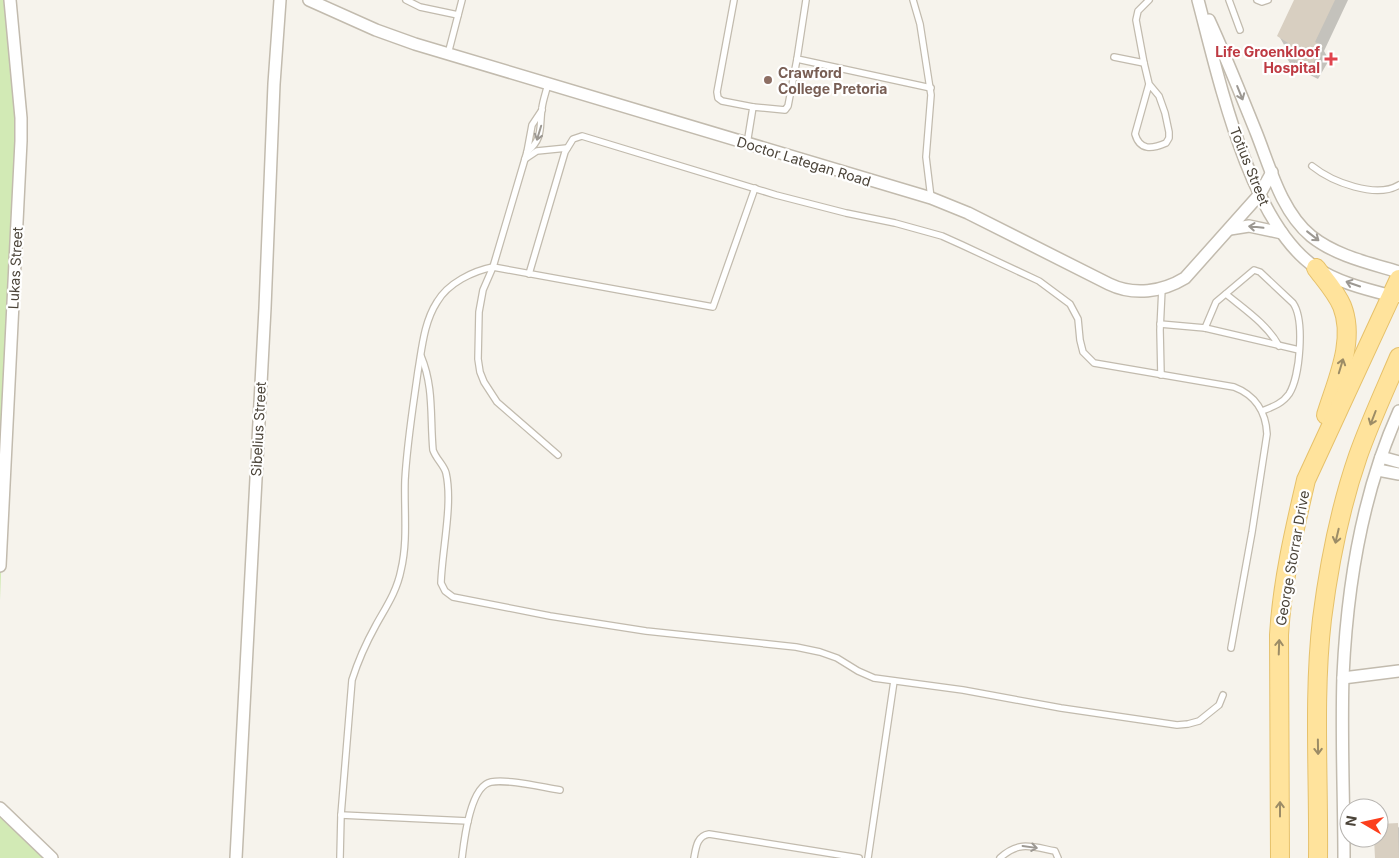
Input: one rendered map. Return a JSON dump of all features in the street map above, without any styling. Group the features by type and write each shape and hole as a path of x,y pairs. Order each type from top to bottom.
{"main road":[{"path":"1306,480 1342,363 1346,342 1346,323 1341,305 1316,268"},
{"name":"George Storrar Drive","path":"1280,858 1278,657 1281,607 1298,512 1306,480 1395,297 1399,279"},
{"path":"1318,858 1319,657 1328,577 1337,532 1358,456 1399,357"}],"street":[{"name":"Lukas Street","path":"0,566 21,141 21,118 10,0"},
{"name":"Sibelius Street","path":"236,858 280,0"},
{"name":"Doctor Lategan Road","path":"309,0 376,30 448,54 931,198 968,213 1117,288 1136,291 1162,288 1176,283 1191,273 1260,194 1272,172"},
{"name":"Totius Street","path":"1199,0 1228,62 1285,203 1294,218 1303,229 1319,241 1349,256 1399,272"},
{"name":"Totius Street","path":"1199,0 1225,101 1260,194 1282,233 1298,253 1316,268 1350,284 1395,297"},
{"path":"1260,194 1285,203"},
{"path":"1230,229 1249,226 1282,233"},
{"path":"1344,858 1343,678 1348,609 1353,572 1366,512 1381,457 1399,411"},
{"path":"1381,457 1399,462"},
{"path":"1378,470 1399,474"},
{"path":"1343,678 1399,671"},
{"path":"0,808 52,858"}],"lane":[{"path":"406,0 420,7 458,15"},
{"path":"448,54 462,0"},
{"path":"734,0 717,92 718,98 722,101 753,107 785,110 788,106 797,59 806,0"},
{"path":"913,0 920,24 931,95 926,157 931,198"},
{"path":"1149,0 1138,11 1136,20 1149,84 1159,96 1169,132 1169,138 1166,143 1156,147 1143,146 1137,142 1135,134 1149,84"},
{"path":"1229,0 1240,30"},
{"path":"1257,0 1262,2 1268,0"},
{"path":"1114,57 1144,63"},
{"path":"797,59 930,88"},
{"path":"527,152 533,147 539,135 548,84"},
{"path":"747,144 753,107"},
{"path":"542,110 532,125 527,152 493,267 483,290 479,312 478,342 480,372 489,391 497,402 558,455"},
{"path":"529,274 567,148 573,139 582,136 813,205 935,234 1034,279 1070,304 1078,319 1083,352 1094,363 1234,388 1245,392 1262,411 1267,422 1267,434 1231,648"},
{"path":"524,161 537,151 567,148"},
{"path":"1312,166 1322,175 1343,184 1376,191 1391,190 1399,184"},
{"path":"340,858 341,815 352,680 358,660 394,592 403,559 406,465 421,356 428,324 437,301 464,276 477,270 493,267 713,307 755,188"},
{"path":"1205,328 1213,307 1251,270 1260,272 1290,299 1296,308 1301,330 1297,367 1290,393 1279,404 1262,411"},
{"path":"1161,375 1160,324 1162,288"},
{"path":"1226,294 1259,321 1279,346"},
{"path":"1160,324 1205,328 1299,350"},
{"path":"421,356 428,376 431,395 433,450 436,458 446,471 448,488 441,583 450,596 509,609 646,631 810,650 843,661 866,675 894,681 963,690 1124,718 1177,725 1199,721 1218,705 1223,695"},
{"path":"868,858 894,681"},
{"path":"462,858 468,821 476,795 488,783 502,782 560,790"},
{"path":"341,815 468,821"},
{"path":"694,858 698,840 704,835 709,834 859,858"},
{"path":"1000,858 1022,845 1055,851 1058,858"}],"green space":[{"path":"0,0 7,0 20,115 0,600"},
{"path":"0,813 48,858 0,858"}],"building":[{"path":"1294,0 1335,0 1315,42 1323,46 1311,67 1283,54 1288,43 1277,36"},
{"path":"1389,823 1398,823 1399,858 1375,858 1374,848 1389,848"}],"place":[{"name":"Life Groenkloof Hospital","path":"1331,59"},
{"name":"Crawford College Pretoria","path":"768,80"}]}
